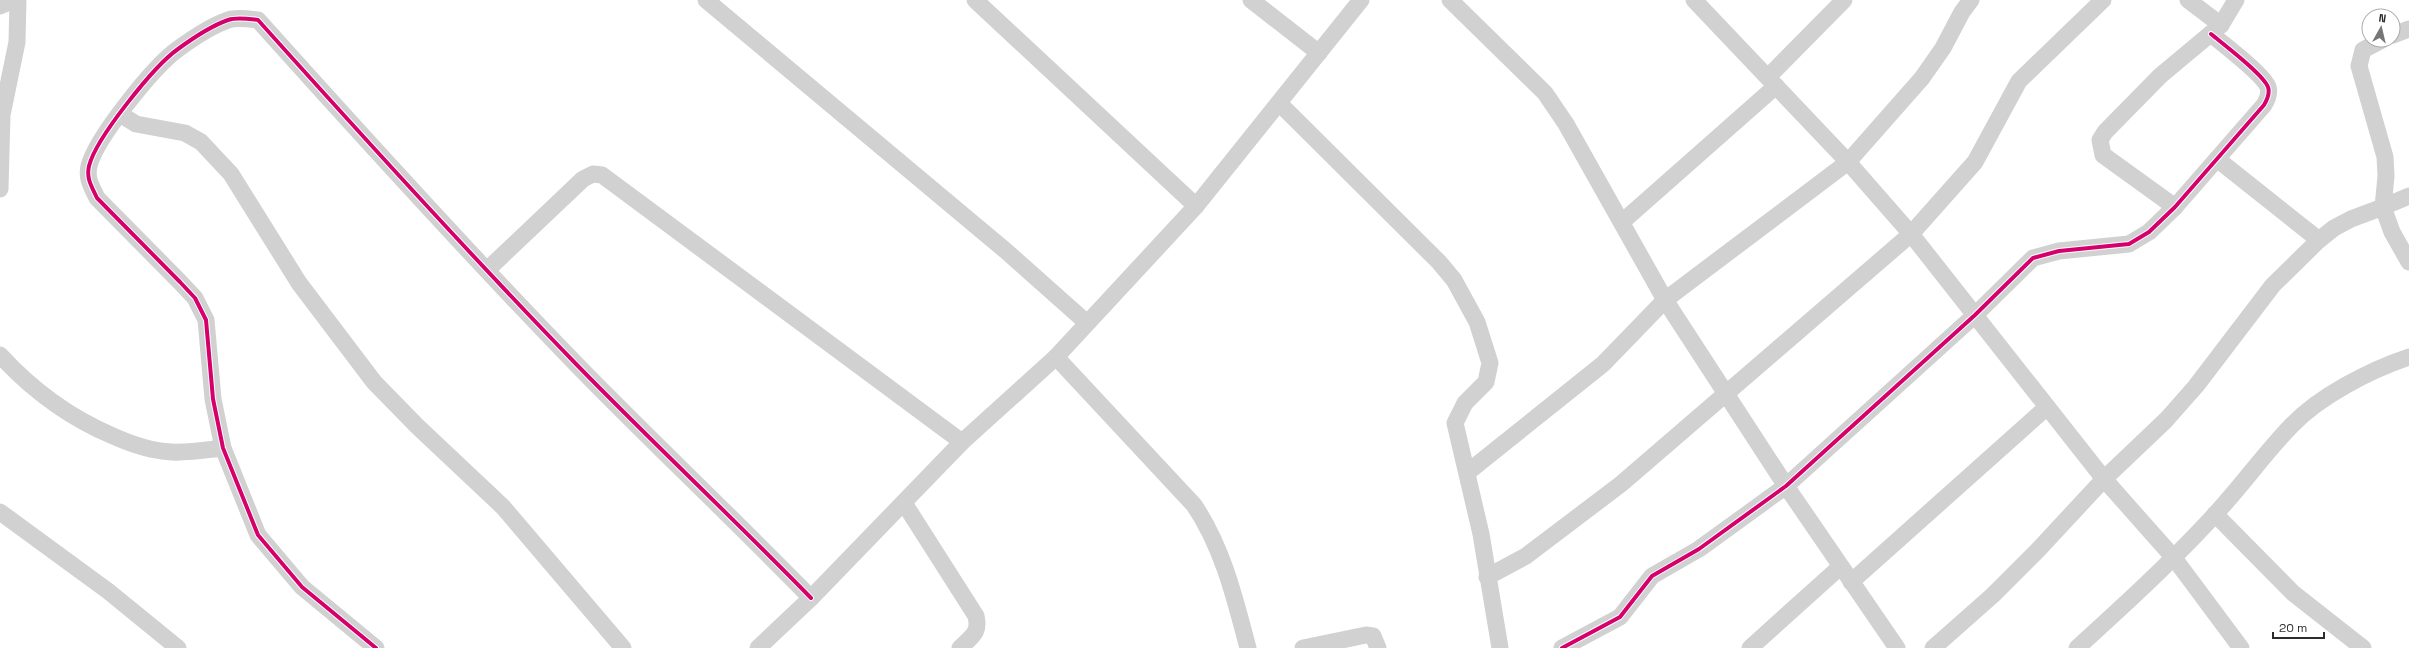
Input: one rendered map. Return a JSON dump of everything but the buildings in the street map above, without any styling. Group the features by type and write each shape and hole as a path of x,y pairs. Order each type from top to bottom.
{"street":[{"path":"0,6 14,0"},
{"path":"0,189 2,115 17,42 18,0"},
{"path":"706,0 1006,251 1087,323"},
{"path":"975,0 1196,206"},
{"path":"1251,0 1319,53"},
{"path":"758,648 811,598 962,442 1056,357 1196,206 1361,0"},
{"path":"1450,0 1545,93 1566,124 1665,300 1786,486 1840,567 1897,648"},
{"path":"1694,0 1848,162 1911,234 2104,479 2174,558 2241,648"},
{"path":"1622,222 1772,82 1844,0"},
{"path":"1468,472 1603,364 1665,300 1848,162 1922,78 1943,48 1962,12 1971,0"},
{"path":"1487,577 1526,556 1563,530 1621,484 1725,392 1911,234 1975,162 2019,81 2103,0"},
{"path":"1562,648 1620,617 1652,576 1699,549 1786,486 1975,315 2032,258 2059,251 2129,244 2148,232 2175,208 2264,105 2268,98 2268,87 2256,72 2188,0"},
{"path":"2175,208 2103,155 2100,140 2105,132 2160,76 2216,29 2236,0"},
{"path":"376,648 302,587 258,535 223,448 213,399 206,320 194,298 97,198 88,182 89,166 97,149 120,114 158,67 177,49 206,31 230,19 258,20 419,199 578,366 723,508 811,598"},
{"path":"2367,48 2363,50 2359,66 2373,118 2382,142 2386,176 2383,207 2392,232 2409,262"},
{"path":"1279,103 1439,262 1454,280 1477,322 1490,363 1486,382 1465,403 1455,423 1468,472 1481,534 1500,648"},
{"path":"120,114 136,124 185,133 206,147 231,174 299,283 374,382 503,507 623,648"},
{"path":"2217,159 2319,240"},
{"path":"488,270 583,179 593,174 602,175 962,442"},
{"path":"1933,648 2027,562 2104,479 2166,420 2196,386 2273,285 2319,240 2334,228 2351,219 2409,196"},
{"path":"0,355 24,381 53,405 85,424 135,445 170,452 223,448"},
{"path":"1056,357 1194,505 1206,523 1230,584 1248,648"},
{"path":"2078,648 2174,558 2215,514 2292,424 2331,395 2361,377 2409,357"},
{"path":"1851,582 2047,407"},
{"path":"904,503 976,616 978,626 976,633 960,648"},
{"path":"0,512 108,591 178,648"},
{"path":"2215,514 2293,593 2363,648"},
{"path":"1750,648 1840,567"},
{"path":"1303,648 1366,635 1373,636 1378,648"}],"cycle path":[{"path":"376,648 302,587 258,535 223,448 213,399 206,320 195,298 97,198 91,186 88,175 89,166 102,138 141,86 178,49 202,33 232,19 243,18 258,20 337,108 536,323 811,598"},
{"path":"1562,648 1620,617 1652,576 1699,549 1786,486 1975,315 2033,258 2059,251 2129,244 2149,232 2175,207 2264,105 2268,96 2269,92 2265,81 2242,59 2211,34"}]}
